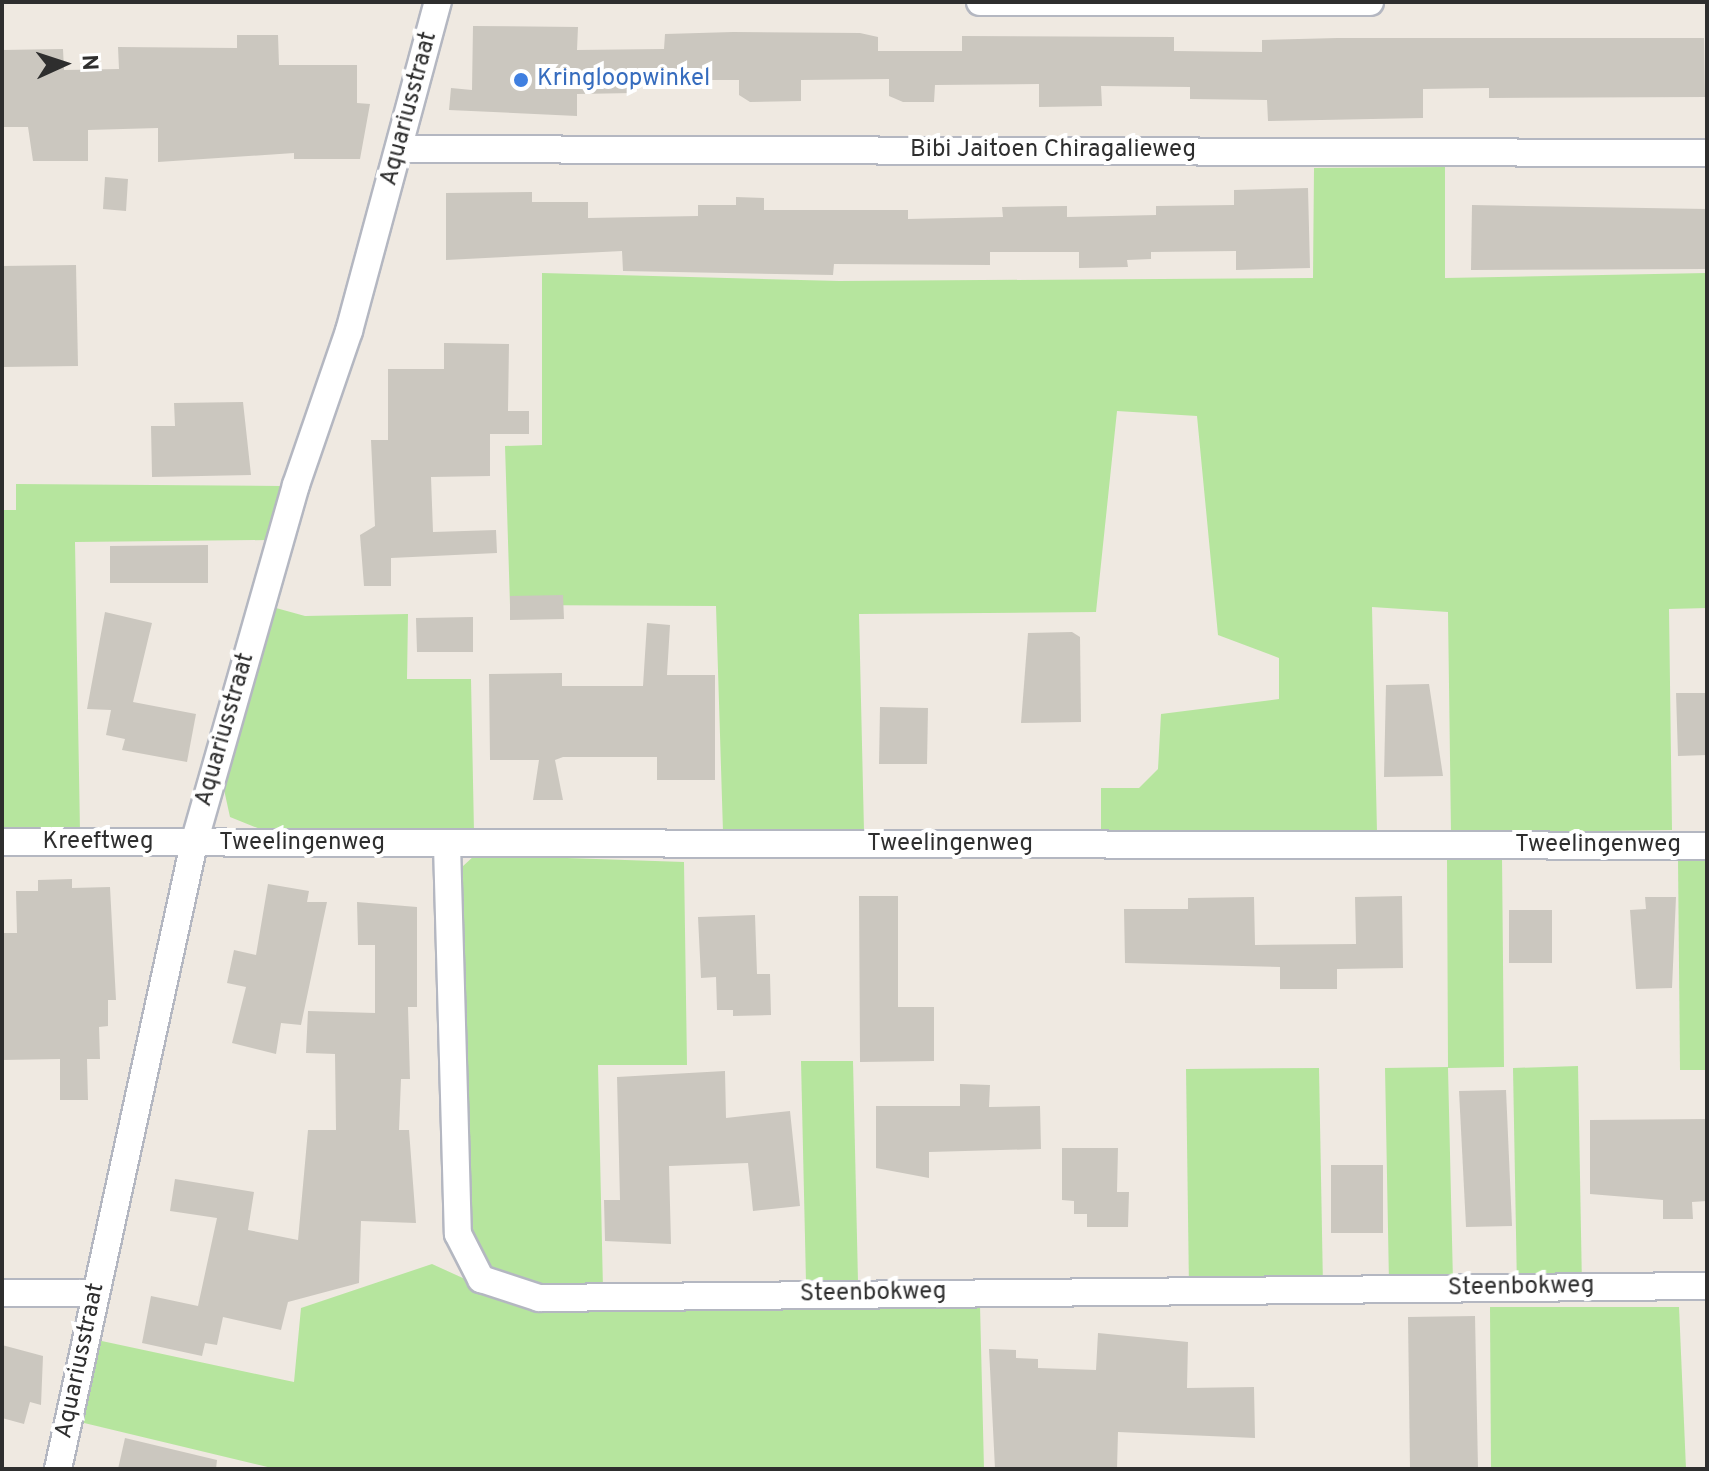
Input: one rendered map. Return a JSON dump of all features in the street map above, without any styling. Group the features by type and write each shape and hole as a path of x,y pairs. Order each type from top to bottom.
{"street":[{"name":"Aquariusstraat","path":"58,1469 194,843 400,149 438,2"},
{"path":"980,2 1370,2"},
{"name":"Bibi Jaitoen Chiragalieweg","path":"400,149 1707,153"},
{"name":"Kreeftweg","path":"2,842 194,843"},
{"name":"Tweelingenweg","path":"194,843 1707,846"},
{"name":"Steenbokweg","path":"447,845 458,1234 481,1279 539,1298 1707,1286"},
{"path":"2,1293 96,1293"}],"green space":[{"path":"1445,167 1445,278 1707,273 1707,608 1669,609 1672,830 1451,833 1448,612 1372,607 1377,832 1101,834 1101,788 1139,788 1158,769 1161,714 1279,699 1279,658 1218,635 1197,416 1117,411 1096,612 859,614 864,831 723,832 716,606 510,605 505,446 542,445 542,273 839,281 1313,278 1314,168"},
{"path":"16,484 281,486 268,540 75,542 80,832 2,832 2,510 16,510"},
{"path":"276,608 305,616 408,614 407,679 471,679 474,832 260,829 230,817 223,785"},
{"path":"475,855 684,862 687,1065 598,1065 603,1289 538,1289 491,1270 469,1230 460,883 462,867"},
{"path":"1502,856 1504,1067 1448,1068 1453,1282 1389,1283 1385,1068 1448,1067 1447,857"},
{"path":"1678,858 1707,858 1707,1070 1680,1070"},
{"path":"801,1061 853,1061 858,1282 806,1282"},
{"path":"1578,1066 1582,1287 1517,1288 1513,1068"},
{"path":"1319,1068 1323,1287 1189,1289 1186,1069"},
{"path":"432,1264 487,1289 980,1305 984,1469 276,1469 80,1422 97,1340 294,1382 301,1308"},
{"path":"1490,1307 1679,1307 1686,1469 1491,1469"}],"building":[{"path":"473,26 578,27 577,50 664,49 665,34 733,32 860,33 878,37 878,51 962,51 962,36 1174,37 1174,51 1262,52 1262,40 1704,38 1705,97 1489,98 1489,88 1423,89 1423,118 1268,121 1267,100 1190,99 1190,87 1101,86 1102,106 1039,107 1039,84 935,85 934,102 903,102 889,96 889,79 801,80 801,101 750,102 739,95 739,80 646,80 634,84 634,93 577,94 577,116 449,110 451,88 472,90"},
{"path":"237,35 278,35 279,65 357,65 357,103 370,104 360,159 294,159 294,153 158,162 158,128 88,130 88,161 33,161 28,127 2,127 2,50 63,49 64,70 119,69 118,47 237,48"},
{"path":"105,177 128,179 126,211 103,209"},
{"path":"1308,188 1310,268 1236,270 1236,251 1151,252 1151,259 1127,260 1128,267 1079,268 1079,252 990,252 990,265 834,264 833,275 623,271 622,251 446,260 446,193 532,192 532,202 588,202 588,218 698,216 698,205 736,205 736,197 764,198 764,210 908,210 908,219 1003,217 1002,207 1067,206 1067,217 1156,215 1156,206 1234,205 1234,190"},
{"path":"1472,205 1707,209 1706,269 1471,270"},
{"path":"76,265 78,366 2,367 2,266"},
{"path":"444,343 509,344 508,411 529,411 529,434 490,434 490,476 431,477 433,532 496,530 497,553 391,558 391,586 364,586 360,535 375,526 371,440 388,440 388,369 444,369"},
{"path":"243,402 251,475 152,477 151,426 175,426 174,403"},
{"path":"208,545 208,583 110,583 110,546"},
{"path":"563,595 564,619 510,620 510,596"},
{"path":"105,612 152,623 133,702 196,714 187,762 122,750 125,739 106,735 111,710 87,709"},
{"path":"473,617 473,652 417,652 416,618"},
{"path":"647,623 670,625 667,675 715,675 715,780 657,780 657,757 563,757 555,760 563,800 533,800 539,760 490,760 489,674 562,673 562,686 643,686"},
{"path":"1072,632 1080,637 1081,722 1021,723 1028,633"},
{"path":"1429,684 1443,776 1384,777 1386,685"},
{"path":"1676,693 1707,693 1707,755 1678,756"},
{"path":"880,707 928,708 927,764 879,764"},
{"path":"72,879 72,888 110,887 116,1000 108,1000 108,1026 99,1027 100,1059 87,1059 88,1100 60,1100 60,1059 2,1060 2,933 17,933 16,891 38,891 38,880"},
{"path":"268,884 309,891 307,902 327,902 301,1025 281,1023 276,1054 232,1043 246,987 227,983 234,950 256,955"},
{"path":"859,896 898,896 898,1007 934,1007 934,1061 860,1062"},
{"path":"1402,896 1403,968 1337,969 1337,989 1280,989 1280,967 1125,963 1124,909 1188,909 1188,898 1254,897 1255,945 1356,944 1355,897"},
{"path":"1645,897 1676,897 1672,988 1636,989 1630,910 1646,909"},
{"path":"357,902 417,907 417,1007 408,1007 410,1079 401,1079 399,1130 409,1130 416,1223 361,1221 359,1283 288,1302 281,1330 223,1317 217,1345 205,1343 202,1356 142,1343 151,1296 198,1306 217,1218 170,1211 175,1179 254,1192 248,1230 298,1240 308,1130 336,1130 335,1054 306,1053 308,1011 375,1013 375,945 358,945"},
{"path":"1509,910 1552,910 1552,963 1509,963"},
{"path":"755,915 757,974 770,974 771,1015 733,1016 733,1010 717,1010 716,977 701,978 698,917"},
{"path":"725,1071 726,1118 790,1111 800,1206 753,1211 748,1163 669,1166 671,1244 605,1241 604,1200 620,1200 617,1077"},
{"path":"960,1084 990,1085 989,1107 1040,1106 1041,1149 929,1152 929,1178 876,1168 876,1106 960,1106"},
{"path":"1506,1090 1512,1226 1466,1227 1459,1091"},
{"path":"1707,1119 1707,1201 1692,1202 1693,1219 1663,1219 1663,1200 1590,1194 1590,1120"},
{"path":"1062,1148 1118,1148 1117,1192 1129,1192 1128,1227 1087,1227 1087,1214 1074,1214 1074,1201 1062,1200"},
{"path":"1331,1165 1383,1165 1383,1233 1331,1233"},
{"path":"1475,1316 1478,1469 1410,1469 1408,1317"},
{"path":"1098,1333 1188,1342 1187,1388 1254,1387 1255,1438 1118,1432 1117,1469 995,1469 989,1349 1016,1350 1016,1358 1038,1359 1038,1368 1096,1370"},
{"path":"2,1345 43,1356 41,1405 30,1402 24,1424 2,1418"},
{"path":"125,1438 217,1460 216,1469 118,1469"}],"place":[{"name":"Kringloopwinkel","path":"521,80"}]}
